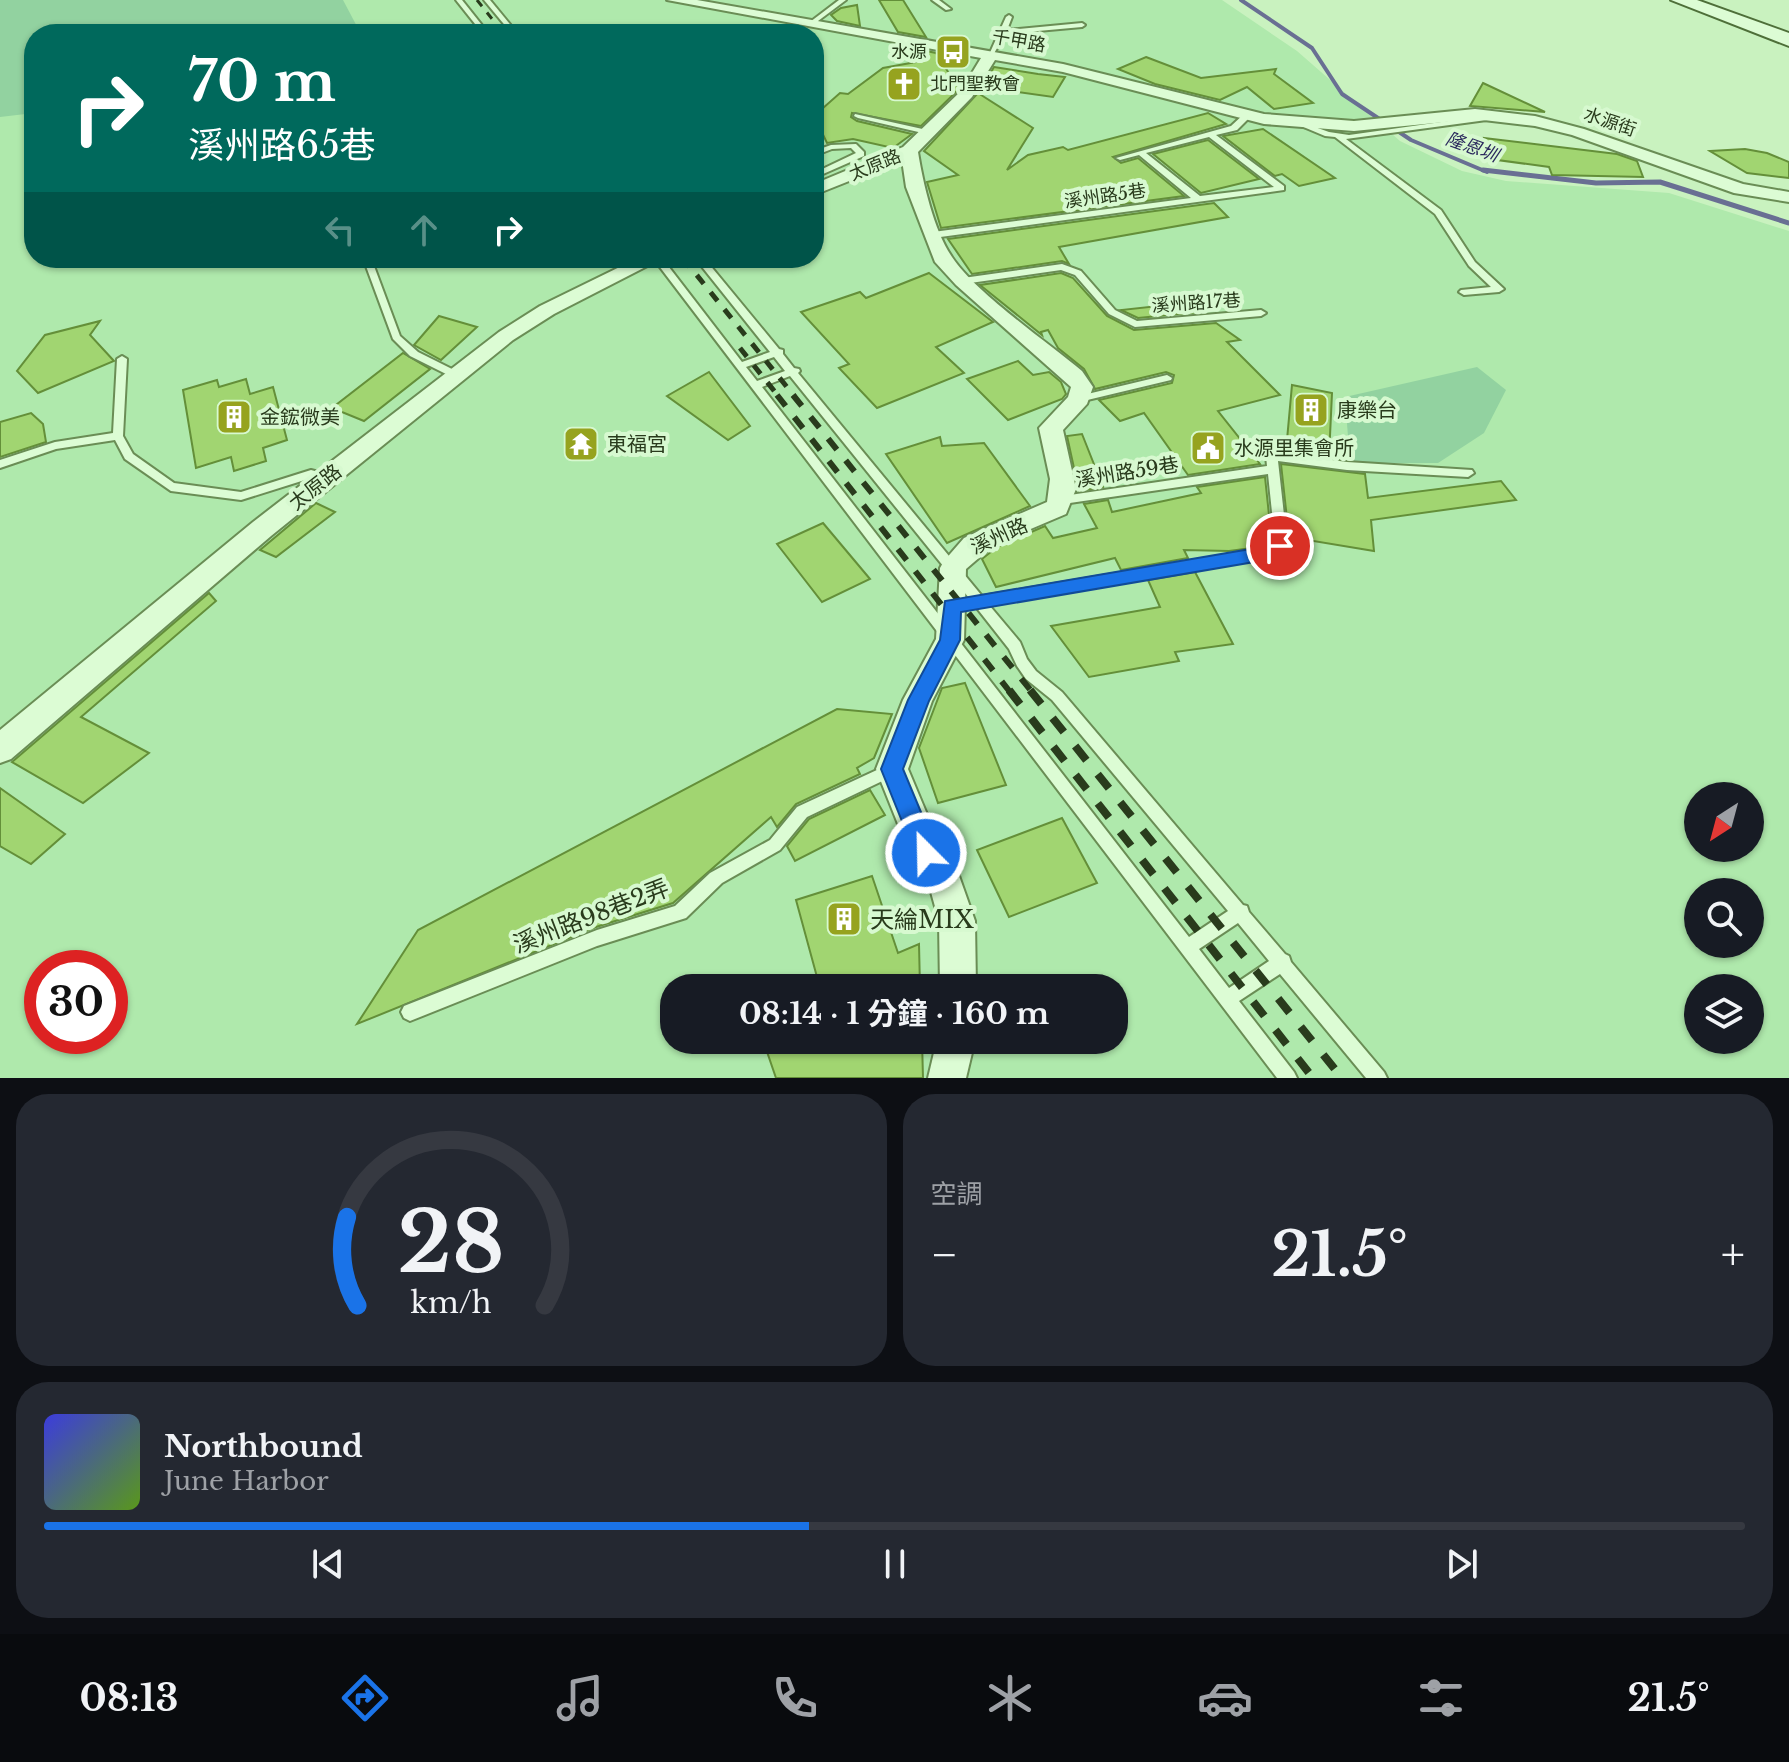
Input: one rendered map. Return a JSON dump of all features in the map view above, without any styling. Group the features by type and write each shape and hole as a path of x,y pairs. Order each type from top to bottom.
{"street":[{"name":"千甲路","path":"674,0 817,24"},
{"path":"1680,0 1789,40"},
{"path":"1705,0 1789,30"},
{"path":"1731,0 1789,21"},
{"name":"千甲路","path":"824,25 1063,68 1247,116 1360,131 1419,124"},
{"name":"太原路","path":"824,185 918,142 967,94 990,56"},
{"name":"水源街","path":"1419,124 1475,114 1557,126 1740,189 1789,197"},
{"path":"918,142 915,187 942,258 963,281 1074,376 1082,387 1079,399 1051,428 1064,482 1063,500"},
{"name":"太原路","path":"0,749 326,478 524,323 635,268"},
{"name":"溪州路","path":"892,769 918,700 950,640 964,604 953,568 962,552 972,545 1048,515 1063,500"},
{"path":"892,769 926,853 946,885 954,909 958,974"},
{"path":"947,1078 953,1054"}],"lane":[{"path":"459,0 478,24"},
{"path":"487,0 506,24"},
{"path":"812,23 843,0"},
{"path":"935,0 948,9"},
{"path":"990,56 1009,17"},
{"path":"1003,32 1082,25"},
{"path":"858,116 918,142"},
{"path":"1120,158 1234,128 1247,116"},
{"path":"1298,123 1339,137 1438,212 1472,264 1499,289 1464,292"},
{"path":"1339,137 1360,131"},
{"name":"溪州路5巷","path":"933,235 1281,188 1210,134"},
{"path":"824,151 853,146 861,154 824,171"},
{"path":"1142,154 1198,199"},
{"name":"溪州路17巷","path":"963,281 1062,267 1078,273 1112,312 1135,324 1261,313"},
{"path":"371,268 396,337 414,354 456,375"},
{"path":"663,268 1288,1078"},
{"path":"708,268 795,371 953,568"},
{"path":"740,366 779,352"},
{"path":"122,359 118,436 129,456 171,487 241,496 311,474 326,478"},
{"path":"756,385 795,371"},
{"path":"1079,399 1167,378"},
{"path":"0,464 55,446 118,436"},
{"name":"溪州路59巷","path":"1063,500 1273,469 1272,456 1347,466 1468,473"},
{"path":"964,604 1272,552 1281,542 1273,469"},
{"path":"964,604 1015,646 1021,664 1037,684 1057,696 1378,1078"},
{"name":"溪州路98巷2弄","path":"410,1012 597,938 680,912 716,878 775,845 802,812 892,769"},
{"path":"1188,947 1241,912"},
{"path":"1227,999 1283,962"}],"green space":[{"path":"0,0 1222,0 1297,51 1400,141 1462,171 1506,181 1669,193 1789,231 1789,1078 0,1078"},
{"path":"0,0 343,0 356,24 24,24 24,114 0,117"},
{"path":"1477,367 1506,390 1484,433 1438,463 1350,463 1345,397"}],"building":[{"path":"879,0 903,0 926,37 898,32"},
{"path":"857,5 860,26 837,21 831,15 841,8"},
{"path":"908,50 936,53 959,89 921,126 852,113 851,117 857,121 912,134 893,148 853,139 827,143 824,137 824,107 840,93 848,94 883,68 916,62"},
{"path":"1146,57 1201,78 1276,69 1274,74 1313,103 1274,109 1247,87 1220,100 1155,84 1118,69"},
{"path":"994,67 1065,77 1053,97 982,87"},
{"path":"1483,83 1545,112 1470,106"},
{"path":"978,93 1033,128 1007,170 1028,155 1063,147 1068,150 1208,113 1226,124 1113,157 1121,163 1138,158 1184,196 941,228 927,182 958,175 924,151"},
{"path":"1263,129 1335,178 1299,186 1282,174 1275,176 1223,136"},
{"path":"1484,138 1617,154 1637,161 1643,177 1552,175 1549,167 1490,159"},
{"path":"1208,140 1259,179 1201,193 1153,154"},
{"path":"1745,149 1767,153 1789,162 1789,178 1747,173 1710,151"},
{"path":"1214,203 1228,217 1059,247 1069,264 1062,261 972,274 948,239"},
{"path":"929,273 993,322 936,347 964,373 877,408 839,368 849,364 801,312 860,292 866,298"},
{"path":"1061,273 1073,278 1107,316 1134,330 1216,323 1240,340 1227,342 1280,395 1218,411 1260,464 1188,475 1144,413 1120,421 1099,400 1172,383 1174,375 1166,372 1095,389 1084,369 1058,348 1048,330 1041,332 1042,335 980,285"},
{"path":"1186,303 1200,312 1138,318 1121,310"},
{"path":"439,316 477,327 441,360 414,345"},
{"path":"100,321 90,335 114,361 38,393 17,371 45,335"},
{"path":"403,353 430,369 364,421 332,408"},
{"path":"1018,361 1033,375 1049,372 1061,382 1066,394 1062,399 1008,420 967,379"},
{"path":"709,372 750,426 728,440 667,396"},
{"name":"金鋐微美","path":"246,379 250,394 273,387 287,440 263,448 266,461 234,471 231,457 196,468 183,390 217,380 219,387"},
{"name":"康樂台","path":"1292,385 1332,393 1329,457 1286,451"},
{"path":"31,413 43,424 46,442 0,457 0,422"},
{"path":"1082,434 1103,487 1079,491 1067,436"},
{"path":"940,437 942,446 984,443 1030,506 947,543 886,454"},
{"path":"1281,464 1365,474 1368,498 1501,481 1516,500 1371,520 1374,551 1289,537"},
{"path":"1265,477 1271,534 1254,531 1252,548 1184,550 1188,558 1121,570 1115,558 996,587 982,559 997,547 1045,526 1053,538 1097,528 1084,504 1108,500 1112,512 1201,493 1197,487"},
{"path":"316,503 335,512 276,557 260,550"},
{"path":"823,523 870,579 822,602 777,544"},
{"path":"1195,572 1233,644 1175,652 1179,661 1089,677 1051,626 1160,607 1148,580"},
{"path":"209,593 216,601 81,717 149,753 83,803 12,762"},
{"path":"965,683 1006,785 938,803 919,748 942,688"},
{"path":"837,709 892,714 874,758 857,768 860,774 796,804 777,827 771,817 673,903 596,927 357,1024 418,930"},
{"path":"0,788 65,834 31,864 0,846"},
{"path":"870,790 885,815 795,861 787,846 809,819"},
{"path":"1062,818 1097,883 1009,917 977,850"},
{"name":"天綸MIX","path":"872,876 898,953 919,944 920,974 816,974 796,900"},
{"path":"768,1054 922,1054 923,1078 776,1078"}],"waterway":[{"name":"隆恩圳","path":"1241,0 1312,48 1342,94 1411,140 1487,172"},
{"name":"隆恩圳","path":"1483,170 1596,183 1660,182 1789,223"}],"railway":[{"path":"477,0 496,24"},
{"path":"691,268 795,397"},
{"path":"740,348 779,397"},
{"path":"777,395 1010,692"},
{"path":"793,395 1032,692"},
{"path":"1009,690 1313,1078"},
{"path":"1030,690 1342,1078"}],"place":[{"name":"水源","path":"953,52"},
{"name":"北門聖教會","path":"904,84"},
{"name":"康樂台","path":"1311,410"},
{"name":"金鋐微美","path":"234,417"},
{"name":"東福宮","path":"581,444"},
{"name":"水源里集會所","path":"1208,448"},
{"name":"天綸MIX","path":"844,919"}],"route":[{"path":"926,853 892,769 918,700 950,640 951,606 1272,552 1280,546"}]}
